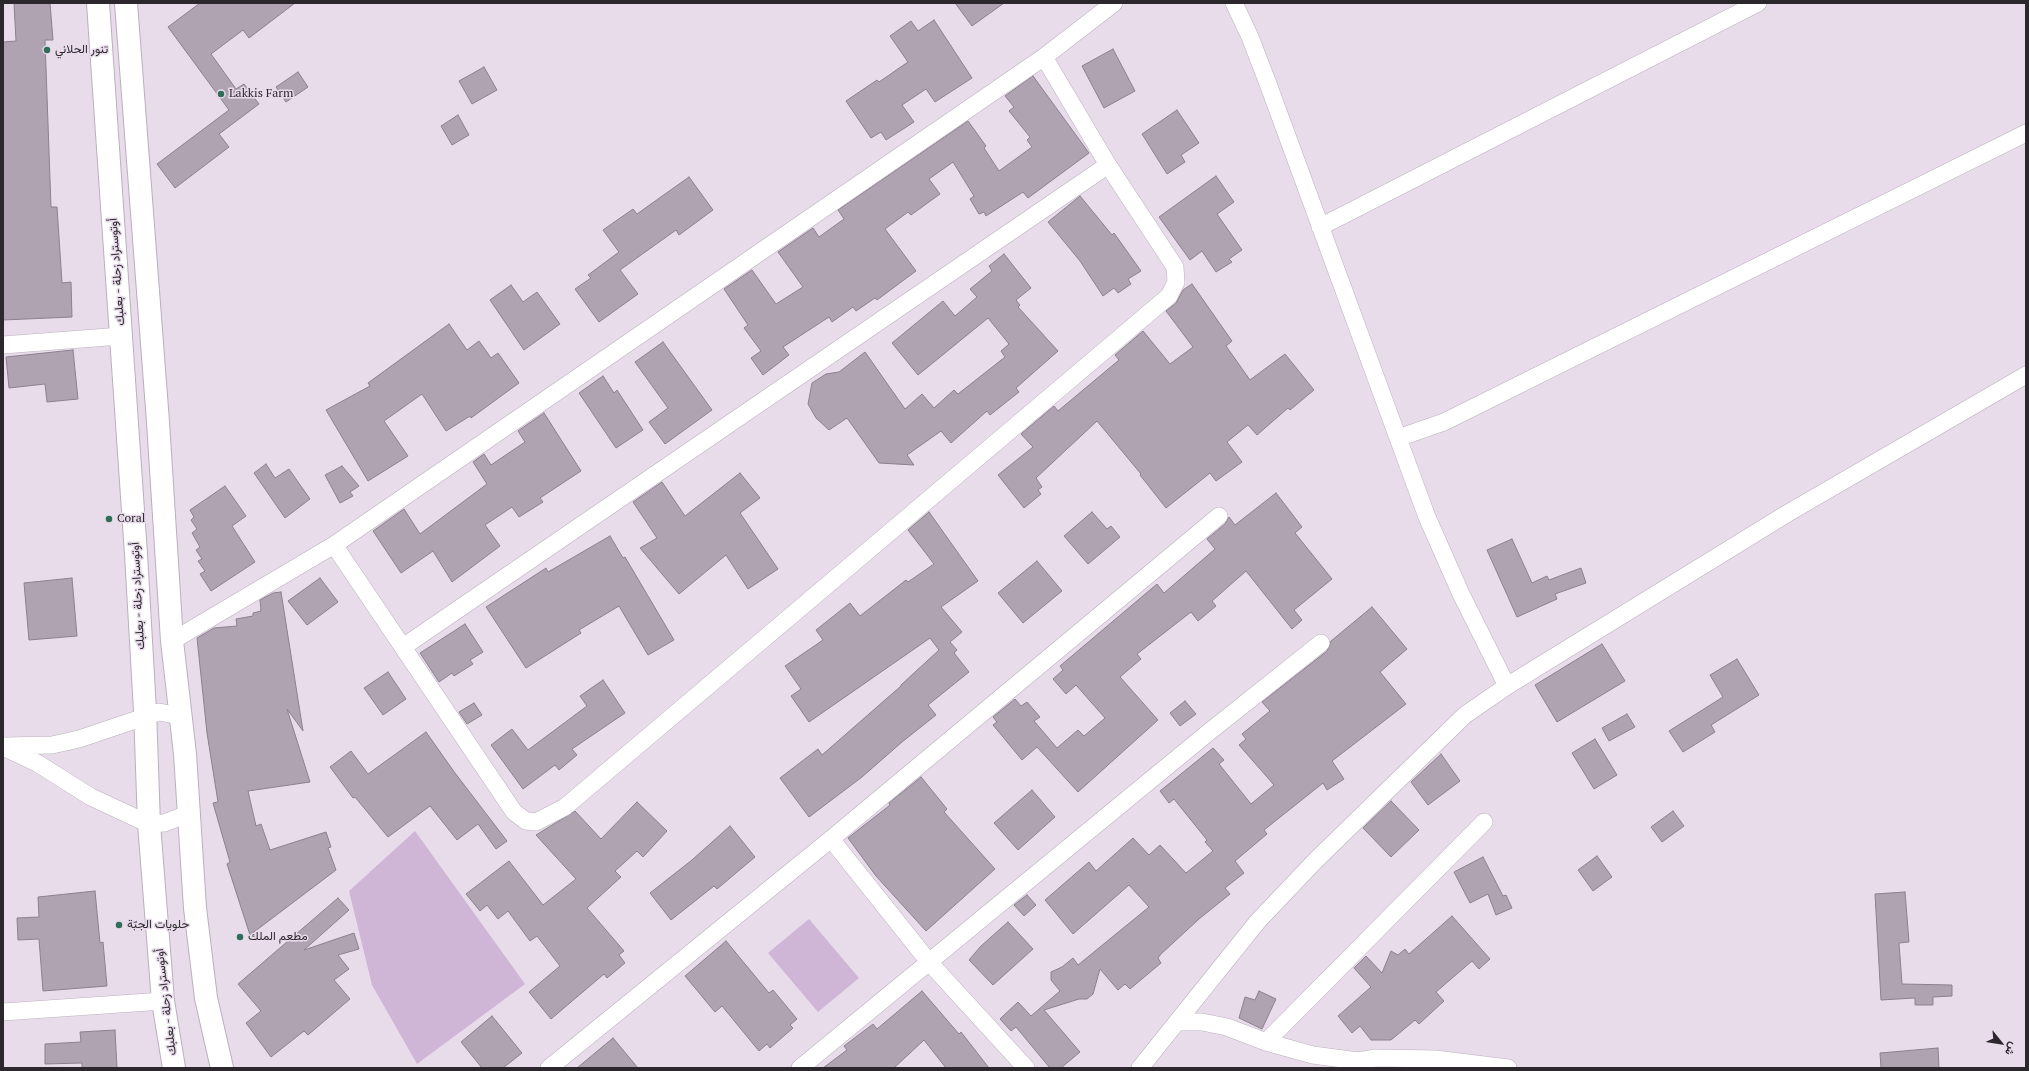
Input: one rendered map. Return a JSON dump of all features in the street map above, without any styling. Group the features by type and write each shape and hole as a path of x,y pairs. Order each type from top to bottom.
{"highway":[{"name":"أوتوستراد زحلة - بعلبك","path":"98,3 136,554 145,717 148,824 164,1001 174,1068"},
{"path":"126,3 158,422 172,641 181,716 195,908 206,998 222,1068"}],"street":[{"path":"172,641 334,545 1044,57 1114,3"},
{"path":"1234,3 1250,36 1427,517 1461,594 1507,686"},
{"path":"1320,227 1758,3"},
{"path":"334,545 514,812 526,821 536,822 565,807 1169,296 1176,282 1175,267 1108,164 1044,57"},
{"path":"1398,438 1444,422 2026,133"},
{"path":"403,647 1108,164"},
{"path":"3,345 121,336"},
{"path":"1140,1068 1179,1022 1258,921 1316,860 1465,715 1507,686 1788,513 2026,375"},
{"path":"549,1068 831,839 1219,516"},
{"path":"800,1068 1209,732 1321,643"},
{"path":"3,746 52,745 102,732 145,717 165,712 181,716"},
{"path":"3,746 37,763 91,797 148,824 164,823 188,814"},
{"path":"1266,1042 1484,822"},
{"path":"831,839 929,962 1026,1068"},
{"path":"3,1012 164,1001"},
{"path":"1179,1022 1202,1022 1227,1027 1266,1042 1313,1055 1358,1061 1376,1058 1438,1064 1508,1068"}],"shaded area":[{"path":"415,831 525,984 417,1064 372,985 349,891"},
{"path":"809,919 859,978 818,1012 768,953"}],"building":[{"path":"14,3 50,3 53,40 45,40 51,207 57,207 62,283 71,282 72,317 3,320 3,42 16,41"},
{"path":"200,3 295,3 249,38 243,30 211,54 236,89 244,84 259,104 219,134 229,147 175,188 157,164 229,110 168,27"},
{"path":"955,3 1004,3 972,26"},
{"path":"934,20 972,78 935,102 926,89 902,105 914,122 886,140 881,132 871,138 846,101 877,80 879,82 908,62 890,36 911,21 918,31"},
{"path":"1113,49 1135,91 1104,108 1082,66"},
{"path":"484,67 497,90 472,104 459,81"},
{"path":"298,72 308,87 286,102 276,87"},
{"path":"1033,76 1089,153 1028,198 1023,192 986,216 984,212 979,214 970,199 974,196 953,162 929,179 940,194 911,215 908,212 885,229 916,271 877,300 875,298 856,311 853,307 832,322 829,317 783,347 789,355 763,375 751,358 761,351 744,328 748,325 724,289 752,270 776,304 803,287 778,252 813,228 819,237 844,219 838,210 968,121 986,146 984,148 999,171 1032,147 1027,140 1030,137 1009,111 1014,107 1005,96"},
{"path":"1177,110 1199,143 1181,155 1185,162 1167,174 1142,134"},
{"path":"458,115 469,135 452,145 441,126"},
{"path":"1216,176 1234,202 1217,214 1242,250 1229,259 1232,262 1216,272 1202,251 1190,260 1159,217"},
{"path":"689,177 713,210 679,235 676,230 620,270 638,294 599,322 575,289 591,278 588,275 619,252 603,230 633,209 637,214"},
{"path":"1080,196 1112,235 1114,233 1141,271 1128,279 1131,284 1118,293 1114,288 1103,296 1080,261 1048,222"},
{"path":"1004,254 1031,288 1016,300 1020,305 1018,307 1058,351 1016,388 1019,392 990,415 987,411 951,443 941,431 907,455 914,465 879,463 847,418 829,430 816,418 808,404 812,383 826,374 839,372 865,352 905,409 922,394 934,408 954,390 958,394 1005,357 1001,351 1009,344 988,318 918,375 892,343 943,301 955,316 977,297 970,289 992,271 989,266"},
{"path":"1192,284 1232,341 1226,346 1250,380 1285,354 1314,390 1290,410 1288,408 1257,435 1248,425 1227,442 1242,462 1216,481 1210,473 1166,508 1140,475 1141,474 1097,421 1036,478 1042,487 1038,490 1041,494 1024,508 998,475 1033,447 1021,434 1054,406 1058,411 1119,360 1115,355 1143,331 1170,364 1193,347 1166,311 1176,303 1183,290"},
{"path":"511,285 523,302 537,292 560,324 524,350 490,300"},
{"path":"449,324 467,350 479,341 491,358 498,353 519,383 471,418 470,416 446,431 422,394 384,421 408,456 368,481 326,410 370,386 368,383"},
{"path":"663,342 712,410 665,444 649,422 668,408 635,362"},
{"path":"73,350 78,399 47,402 45,384 9,388 6,357"},
{"path":"603,376 614,393 617,390 643,430 616,448 579,393"},
{"path":"544,413 581,471 540,498 543,502 519,517 512,507 485,525 500,546 452,582 433,551 401,573 373,531 404,509 420,534 487,484 473,462 484,454 491,465 525,442 518,431"},
{"path":"266,464 275,478 289,469 310,499 285,518 254,473"},
{"path":"342,466 359,486 350,492 353,496 340,503 325,475"},
{"path":"740,473 760,498 740,513 778,569 748,589 726,555 679,594 640,548 657,538 633,502 662,482 685,516"},
{"path":"225,486 246,516 232,526 255,562 211,591 200,574 205,571 198,561 202,559 196,550 200,547 192,533 197,529 191,520 194,517 190,510"},
{"path":"1276,493 1302,527 1295,533 1332,579 1294,610 1302,620 1292,629 1246,571 1212,601 1216,606 1198,621 1191,612 1137,654 1141,659 1120,677 1158,720 1078,792 1037,747 1022,760 993,725 997,722 993,717 1015,699 1021,706 1027,702 1040,717 1034,721 1057,748 1078,730 1084,736 1105,718 1076,685 1066,694 1053,679 1063,670 1060,666 1157,584 1164,593 1215,549 1207,539 1225,524 1229,517 1235,525"},
{"path":"929,512 978,581 941,607 962,632 950,642 957,650 954,653 969,672 928,705 936,715 862,777 809,817 780,778 818,749 822,755 901,686 939,650 930,638 809,722 791,696 801,689 785,666 823,640 816,630 850,603 860,616 906,580 908,582 934,564 908,530"},
{"path":"1092,512 1107,529 1111,526 1120,537 1088,564 1064,536"},
{"path":"610,536 623,558 625,557 674,640 648,655 619,606 579,630 581,633 526,668 486,607 546,568 548,572"},
{"path":"1512,539 1532,583 1547,576 1549,580 1581,568 1586,583 1555,594 1557,599 1517,617 1487,550"},
{"path":"1037,561 1062,591 1023,623 998,593"},
{"path":"72,578 77,636 29,640 24,583"},
{"path":"320,578 338,602 307,625 288,601"},
{"path":"281,592 303,731 287,709 310,782 248,791 256,826 261,824 270,850 326,832 331,847 328,848 336,870 250,935 227,864 230,862 213,803 218,802 207,733 197,638 214,628 237,626 236,619 253,616 253,613 261,611 260,600 273,593"},
{"path":"1372,607 1407,649 1380,672 1406,704 1332,761 1344,779 1327,790 1323,783 1264,830 1267,834 1235,861 1244,873 1225,888 1230,894 1199,919 1161,954 1158,958 1161,963 1130,989 1125,984 1118,990 1100,969 1093,994 1087,999 1079,999 1044,1010 1080,1052 1061,1068 1050,1068 1016,1027 1011,1031 1000,1019 1018,1002 1031,1016 1060,991 1051,980 1051,972 1062,967 1073,958 1078,965 1149,907 1129,885 1073,934 1045,900 1089,862 1096,871 1133,838 1149,855 1160,845 1186,873 1213,851 1205,842 1207,840 1174,799 1169,803 1160,791 1213,748 1224,760 1219,764 1251,804 1274,785 1239,745 1246,739 1242,734 1270,711 1262,702 1327,651 1331,641"},
{"path":"465,624 483,652 470,660 473,664 454,676 452,673 439,682 420,653"},
{"path":"1602,644 1625,681 1557,722 1535,685"},
{"path":"1737,659 1759,695 1711,725 1715,732 1683,752 1669,731 1723,697 1710,675"},
{"path":"388,672 406,699 383,715 364,688"},
{"path":"603,680 625,713 572,749 577,755 559,770 555,765 523,789 491,745 512,729 528,750 587,706 580,696"},
{"path":"1185,701 1196,714 1180,726 1170,713"},
{"path":"474,703 482,715 467,724 459,712"},
{"path":"1627,714 1635,727 1609,741 1602,728"},
{"path":"426,732 507,841 496,849 478,824 457,840 430,806 388,837 355,797 353,798 330,767 351,751 368,774"},
{"path":"1595,739 1617,775 1594,789 1572,753"},
{"path":"1441,754 1460,781 1428,805 1411,782"},
{"path":"921,777 947,809 944,812 995,869 926,931 876,876 848,838 890,805 889,803"},
{"path":"1032,790 1055,817 1018,850 994,823"},
{"path":"1391,801 1419,830 1391,857 1363,828"},
{"path":"637,802 667,831 643,857 637,851 615,871 621,877 587,908 624,951 619,955 625,963 607,978 604,974 551,1019 529,992 560,966 537,936 530,941 508,911 498,919 487,905 480,911 466,894 509,861 543,905 576,879 536,835 575,811 601,839"},
{"path":"1673,811 1684,826 1662,842 1651,827"},
{"path":"730,826 755,857 717,889 714,886 671,920 650,893 692,860"},
{"path":"1597,856 1612,877 1593,891 1578,870"},
{"path":"1483,857 1503,896 1506,895 1512,908 1496,915 1488,894 1470,903 1454,872"},
{"path":"95,891 100,943 103,942 107,986 43,991 39,939 18,940 17,918 39,917 38,897"},
{"path":"1905,892 1909,942 1899,943 1902,984 1952,985 1952,996 1933,997 1933,1005 1915,1005 1915,998 1881,1000 1875,894"},
{"path":"1027,895 1036,905 1024,916 1014,905"},
{"path":"338,898 349,910 304,950 354,933 359,949 338,955 349,969 334,980 350,999 308,1035 304,1031 271,1057 246,1023 261,1011 238,984"},
{"path":"1452,916 1490,959 1479,969 1472,961 1436,992 1444,1001 1419,1024 1415,1020 1391,1040 1371,1040 1360,1026 1352,1033 1338,1016 1371,987 1354,968 1366,956 1382,973 1391,951 1398,955 1405,949 1409,954"},
{"path":"1008,922 1033,949 993,985 969,960 981,946"},
{"path":"726,941 769,993 773,990 797,1019 790,1025 793,1028 770,1048 767,1044 759,1051 722,1006 715,1012 685,976"},
{"path":"922,991 959,1034 961,1032 989,1068 946,1068 924,1040 894,1068 823,1068 847,1050 844,1046 873,1024 877,1029"},
{"path":"1259,991 1276,999 1262,1029 1239,1018 1245,997 1255,1000"},
{"path":"492,1016 522,1053 503,1068 482,1068 461,1042"},
{"path":"115,1030 117,1068 82,1068 82,1063 45,1064 45,1044 81,1042 80,1032"},
{"path":"613,1038 638,1068 577,1068"},
{"path":"1938,1048 1939,1068 1881,1068 1880,1053"}],"place":[{"name":"تنور الحلاني","path":"47,50"},
{"name":"Lakkis Farm","path":"221,94"},
{"name":"Coral","path":"109,519"},
{"name":"حلويات الجبّة","path":"119,925"},
{"name":"مطعم الملك","path":"240,937"}]}
